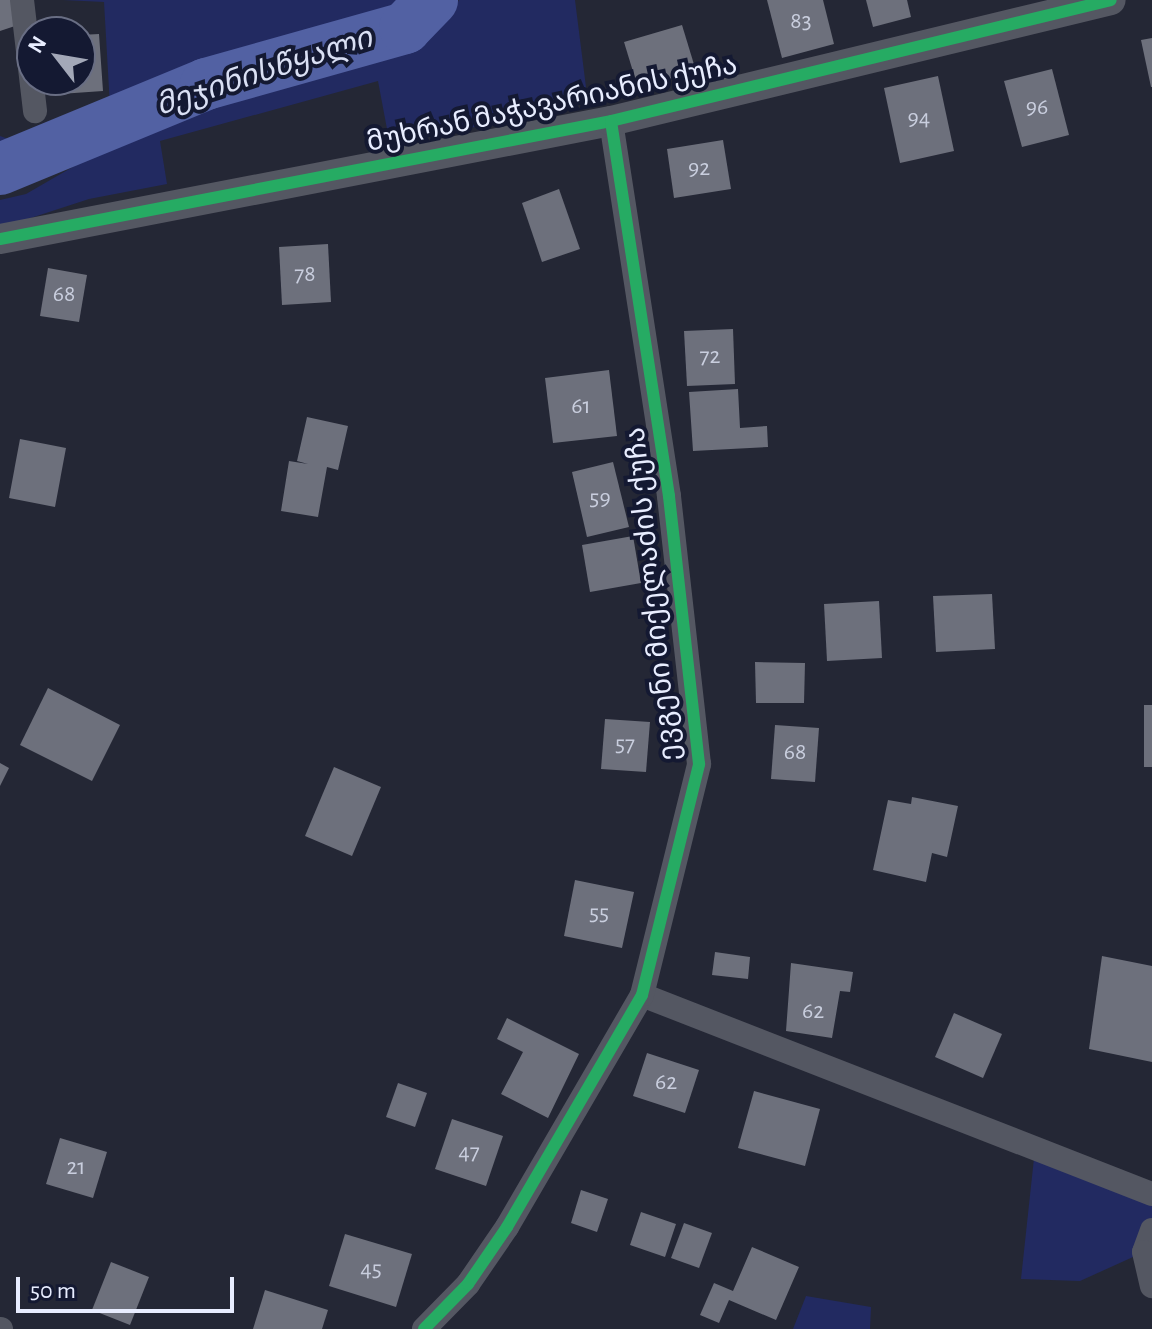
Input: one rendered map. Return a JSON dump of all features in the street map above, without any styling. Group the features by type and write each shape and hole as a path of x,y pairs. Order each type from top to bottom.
{"street":[{"path":"22,0 35,111"},
{"name":"მუხრან მაჭავარიანის ქუჩა","path":"0,239 611,121 1111,0"},
{"name":"ევგენი მიქელაძის ქუჩა","path":"424,1329 468,1284 507,1227 642,995 699,764 669,496 611,121"},
{"path":"642,995 1152,1194"},
{"path":"1152,1230 1144,1252 1152,1286"}],"shaded area":[{"path":"63,0 432,0 405,28 206,84 111,124 104,2"},
{"path":"459,0 575,0 588,103 390,145 378,81 160,141 167,184 89,199 0,228 0,200 26,194 128,135 398,46 444,23"},
{"path":"0,136 43,151 0,169"},
{"path":"1035,1149 1152,1194 1152,1230 1144,1252 1080,1281 1021,1279"},
{"path":"806,1296 871,1307 870,1329 793,1329"}],"building":[{"path":"0,0 17,0 22,16 16,16 16,26 0,31"},
{"path":"767,0 823,0 834,44 782,58"},
{"path":"866,0 907,0 911,17 873,27"},
{"path":"682,25 696,71 638,88 624,42"},
{"path":"96,34 99,34 103,91 96,91"},
{"path":"1152,38 1152,87 1151,87 1141,40"},
{"path":"1052,69 1069,135 1022,147 1004,81"},
{"path":"938,76 954,151 900,163 884,88"},
{"path":"723,140 731,189 674,198 667,149"},
{"path":"559,189 580,249 542,262 522,203"},
{"path":"328,244 331,302 282,305 279,247"},
{"path":"48,268 87,275 79,322 40,316"},
{"path":"733,329 735,384 687,386 684,331"},
{"path":"609,370 617,436 553,443 545,378"},
{"path":"738,389 740,428 767,426 768,447 693,451 689,392"},
{"path":"307,417 348,426 338,470 327,467 318,517 281,511 289,461 308,464 297,461"},
{"path":"20,439 66,448 55,507 9,498"},
{"path":"613,462 629,527 587,537 572,472"},
{"path":"633,536 641,583 590,592 582,545"},
{"path":"992,594 995,649 936,652 933,596"},
{"path":"879,601 882,658 827,661 824,604"},
{"path":"755,662 805,663 804,703 756,703"},
{"path":"48,688 120,725 92,781 20,745"},
{"path":"1144,705 1152,705 1152,767 1144,767"},
{"path":"605,719 650,722 646,772 601,769"},
{"path":"775,725 819,728 815,782 771,779"},
{"path":"0,763 9,768 0,786"},
{"path":"334,767 381,787 352,856 305,836"},
{"path":"912,797 958,806 947,857 932,853 926,882 873,870 888,800 911,804"},
{"path":"575,880 634,892 622,948 564,936"},
{"path":"715,952 750,957 748,979 712,975"},
{"path":"1102,956 1152,966 1152,1062 1089,1049"},
{"path":"791,963 853,972 850,992 840,991 832,1038 786,1031"},
{"path":"954,1013 1002,1034 983,1078 935,1057"},
{"path":"507,1018 579,1054 548,1118 501,1094 523,1052 497,1039"},
{"path":"647,1053 699,1070 685,1113 633,1096"},
{"path":"398,1083 427,1093 415,1127 386,1117"},
{"path":"754,1091 820,1109 805,1166 738,1148"},
{"path":"452,1119 503,1136 486,1186 435,1169"},
{"path":"60,1138 107,1152 93,1198 46,1184"},
{"path":"581,1190 608,1199 597,1232 571,1223"},
{"path":"641,1212 676,1224 665,1257 630,1245"},
{"path":"684,1223 712,1233 699,1268 671,1258"},
{"path":"345,1234 412,1254 396,1307 329,1286"},
{"path":"752,1247 799,1267 776,1320 729,1300 719,1323 700,1315 714,1283 733,1291"},
{"path":"111,1262 149,1277 130,1325 92,1310"},
{"path":"265,1290 328,1310 322,1329 253,1329"}],"waterway":[{"name":"მეჯინისწყალი","path":"0,169 206,84 405,28 432,0"}],"cycle path":[{"path":"0,239 611,121 1111,0"},
{"path":"424,1329 468,1284 507,1227 642,995 699,764 669,496 611,121"}]}
